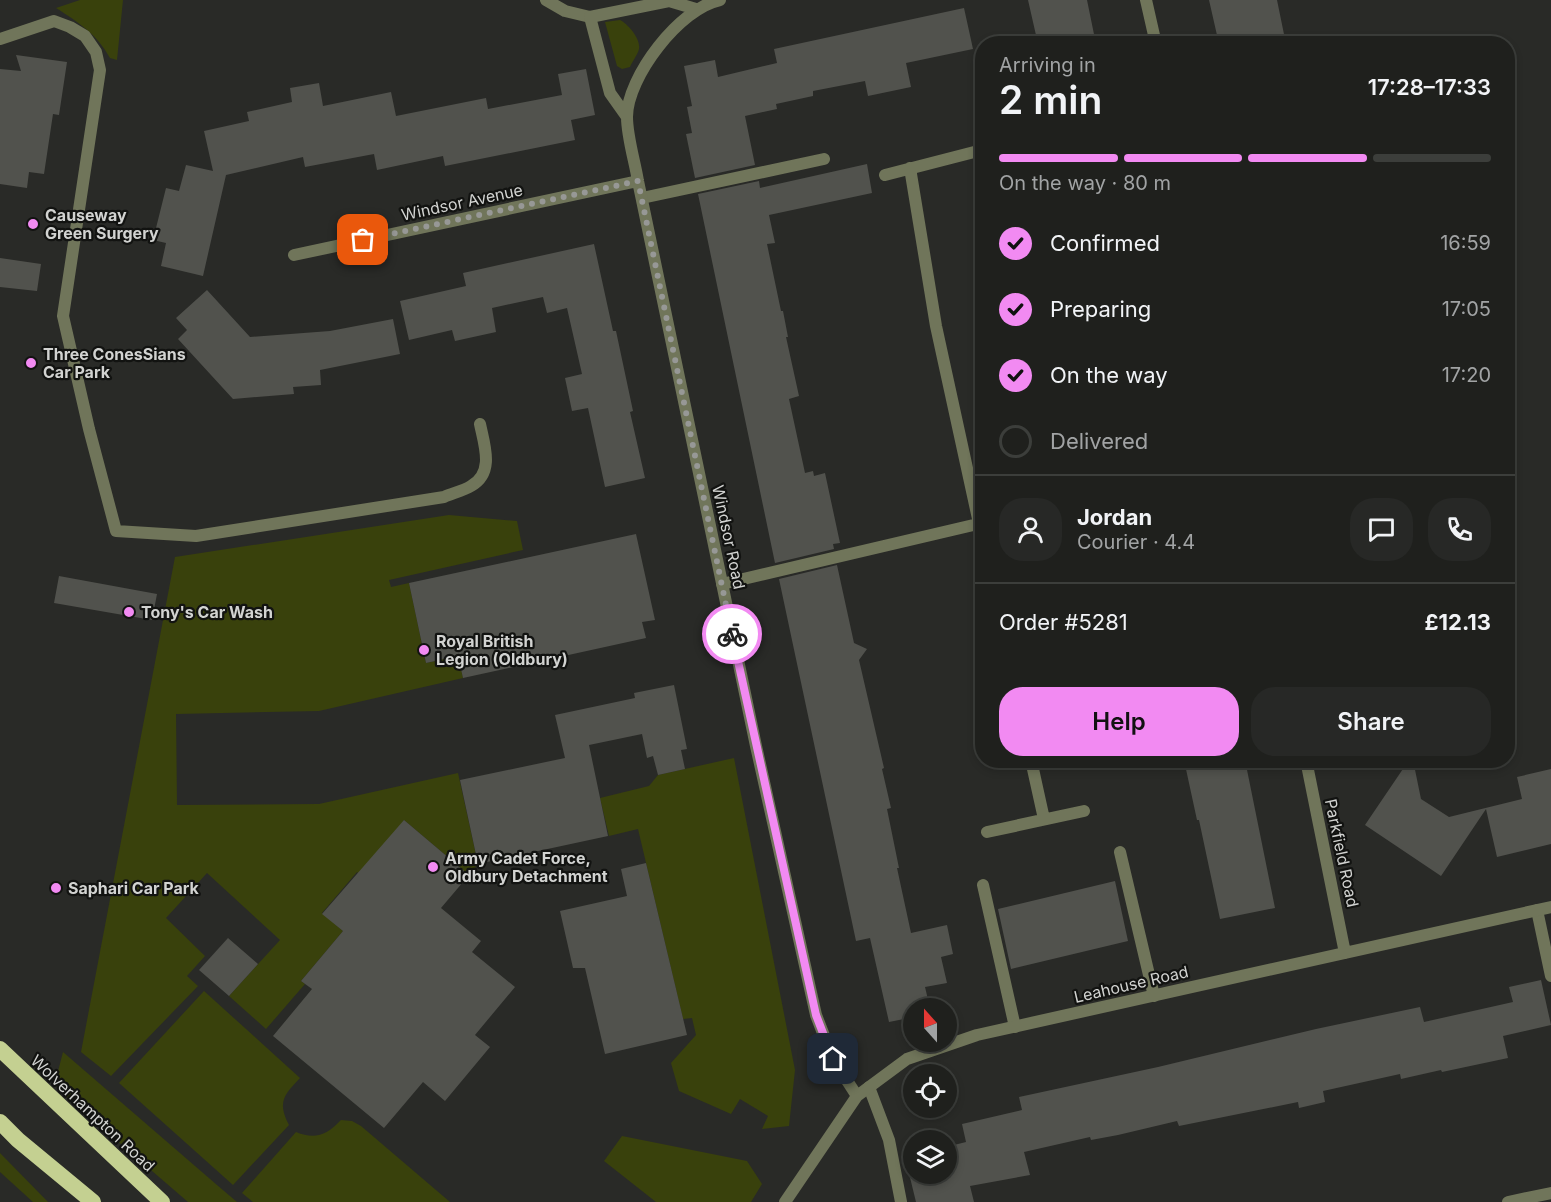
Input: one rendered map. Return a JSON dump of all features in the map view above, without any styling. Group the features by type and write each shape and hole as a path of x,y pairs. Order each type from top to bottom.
{"highway":[{"name":"Wolverhampton Road","path":"0,1049 162,1202"},
{"path":"0,1122 18,1140 90,1200"}],"street":[{"path":"546,0 565,11 590,17 669,1 696,9"},
{"name":"Windsor Road","path":"720,0 696,9 666,38 632,89 627,117 638,181 722,584 816,1015 833,1059 857,1096"},
{"path":"1146,0 1154,36"},
{"name":"Windsor Road","path":"590,17 610,93 627,117"},
{"path":"0,39 54,21 85,36 96,52 100,70 63,316 89,429 116,531 196,536 444,496 474,485 484,472 488,458 480,424"},
{"path":"885,175 975,152"},
{"path":"642,198 824,159"},
{"path":"910,168 936,326 975,498"},
{"name":"Windsor Avenue","path":"294,255 638,181"},
{"path":"722,584 975,525"},
{"path":"1033,768 1044,819"},
{"name":"Parkfield Road","path":"1308,768 1345,953"},
{"path":"987,831 1084,811"},
{"path":"1120,852 1154,996"},
{"path":"983,885 1016,1027"},
{"name":"Leahouse Road","path":"785,1202 857,1096 907,1059 977,1035 1551,907"},
{"path":"1537,910 1551,976"},
{"path":"869,1087 889,1140 901,1202"},
{"path":"1508,1202 1551,1193"}],"green space":[{"path":"80,0 123,0 117,60 110,58 86,29 56,8"},
{"path":"620,20 633,32 639,45 630,67 622,69 617,66 605,22"},
{"path":"449,515 517,521 523,550 389,580 391,587 409,583 426,663 458,656 463,678 319,711 176,714 177,805 319,804 458,773 478,864 469,875 404,820 374,886 357,872 322,913 343,931 301,981 305,984 266,1029 229,996 280,940 207,873 166,918 205,956 187,976 198,986 111,1076 81,1052 175,557"},
{"path":"734,758 795,1070 789,1126 762,1129 768,1116 740,1099 731,1114 679,1091 671,1063 696,1035 692,1018 683,1019 638,829 609,836 600,798 649,786 658,775"},
{"path":"204,991 300,1078 284,1099 283,1110 289,1125 233,1185 119,1083"},
{"path":"63,1052 237,1202 188,1202 57,1089 56,1079"},
{"path":"341,1120 352,1121 361,1126 450,1202 253,1202 242,1193 296,1132 309,1136 320,1135"},
{"path":"622,1136 747,1161 762,1184 751,1202 656,1202 604,1161"},
{"path":"0,1153 48,1202 33,1202 0,1172"}],"building":[{"path":"1028,0 1087,0 1094,36 1036,36"},
{"path":"1209,0 1277,0 1284,36 1217,36"},
{"path":"964,8 973,49 906,63 911,87 868,96 865,81 813,91 813,96 776,104 777,109 745,116 755,165 695,178 686,134 692,133 687,107 692,106 684,66 715,60 718,77 777,63 774,49"},
{"path":"16,55 67,62 59,115 53,114 44,174 29,172 27,188 0,184 0,69 21,71"},
{"path":"586,69 595,115 571,120 575,140 445,166 443,156 377,170 374,154 305,167 303,157 226,175 203,276 161,266 166,243 153,240 166,188 179,191 186,165 213,171 204,131 249,121 247,112 292,102 290,88 319,83 323,106 391,92 396,116 486,98 488,109 562,95 558,74"},
{"path":"867,164 872,193 769,215 775,243 767,244 781,311 783,311 788,337 786,337 799,396 789,399 805,473 813,471 814,476 825,473 840,543 833,544 834,549 775,563 698,194 759,181 760,188"},
{"path":"594,244 613,331 616,331 633,411 630,412 645,478 605,487 588,408 572,411 565,378 582,374 567,308 547,313 543,297 492,308 496,332 455,341 452,330 409,340 400,301 466,286 463,273"},
{"path":"0,258 41,264 37,291 0,287"},
{"path":"207,290 250,337 330,331 393,319 400,354 320,370 321,385 293,387 294,394 233,399 178,339 187,330 176,318"},
{"path":"636,534 655,620 642,622 646,638 463,678 458,656 426,663 409,583"},
{"path":"837,565 854,643 867,649 859,660 884,768 882,769 891,808 887,809 911,933 947,925 953,954 941,957 947,983 925,987 928,998 903,998 903,1019 889,1022 870,938 856,941 779,579"},
{"name":"Tony's Car Wash","path":"59,576 157,594 152,620 54,603"},
{"path":"674,685 687,749 681,750 685,769 658,775 653,756 647,758 642,734 589,745 608,836 478,864 460,780 565,758 555,715 635,698 634,693"},
{"path":"1186,768 1247,768 1275,908 1220,919 1199,820 1197,820"},
{"path":"1404,768 1415,768 1421,799 1449,817 1522,799 1517,777 1551,769 1551,844 1497,857 1486,809 1441,876 1365,825"},
{"path":"404,820 469,875 441,908 481,941 472,952 515,987 475,1035 490,1047 445,1101 423,1082 384,1128 273,1036 312,989 301,981 343,931 322,914"},
{"path":"646,863 687,1035 605,1054 585,968 573,968 560,911 627,896 621,869"},
{"path":"1115,881 1128,941 1011,969 998,909"},
{"path":"228,938 258,964 229,996 199,970"},
{"path":"1541,980 1551,1025 1503,1036 1508,1058 1401,1079 1400,1074 1323,1091 1325,1102 1299,1108 1298,1102 1179,1126 1177,1121 1118,1135 1091,1140 1090,1137 1024,1152 1030,1175 970,1186 974,1202 916,1202 912,1184 957,1184 957,1144 966,1142 962,1124 1022,1110 1019,1097 1420,1007 1424,1022 1513,1002 1509,987"}],"way so far":[{"path":"363,240 638,181 732,634"}],"place":[{"name":"Causeway Green Surgery","path":"33,224"},
{"name":"Three ConesSians Car Park","path":"31,363"},
{"name":"Tony's Car Wash","path":"129,612"},
{"name":"Royal British Legion (Oldbury)","path":"424,650"},
{"name":"Army Cadet Force, Oldbury Detachment","path":"433,867"},
{"name":"Saphari Car Park","path":"56,888"}],"route":[{"path":"732,634 816,1015 833,1059"}]}
